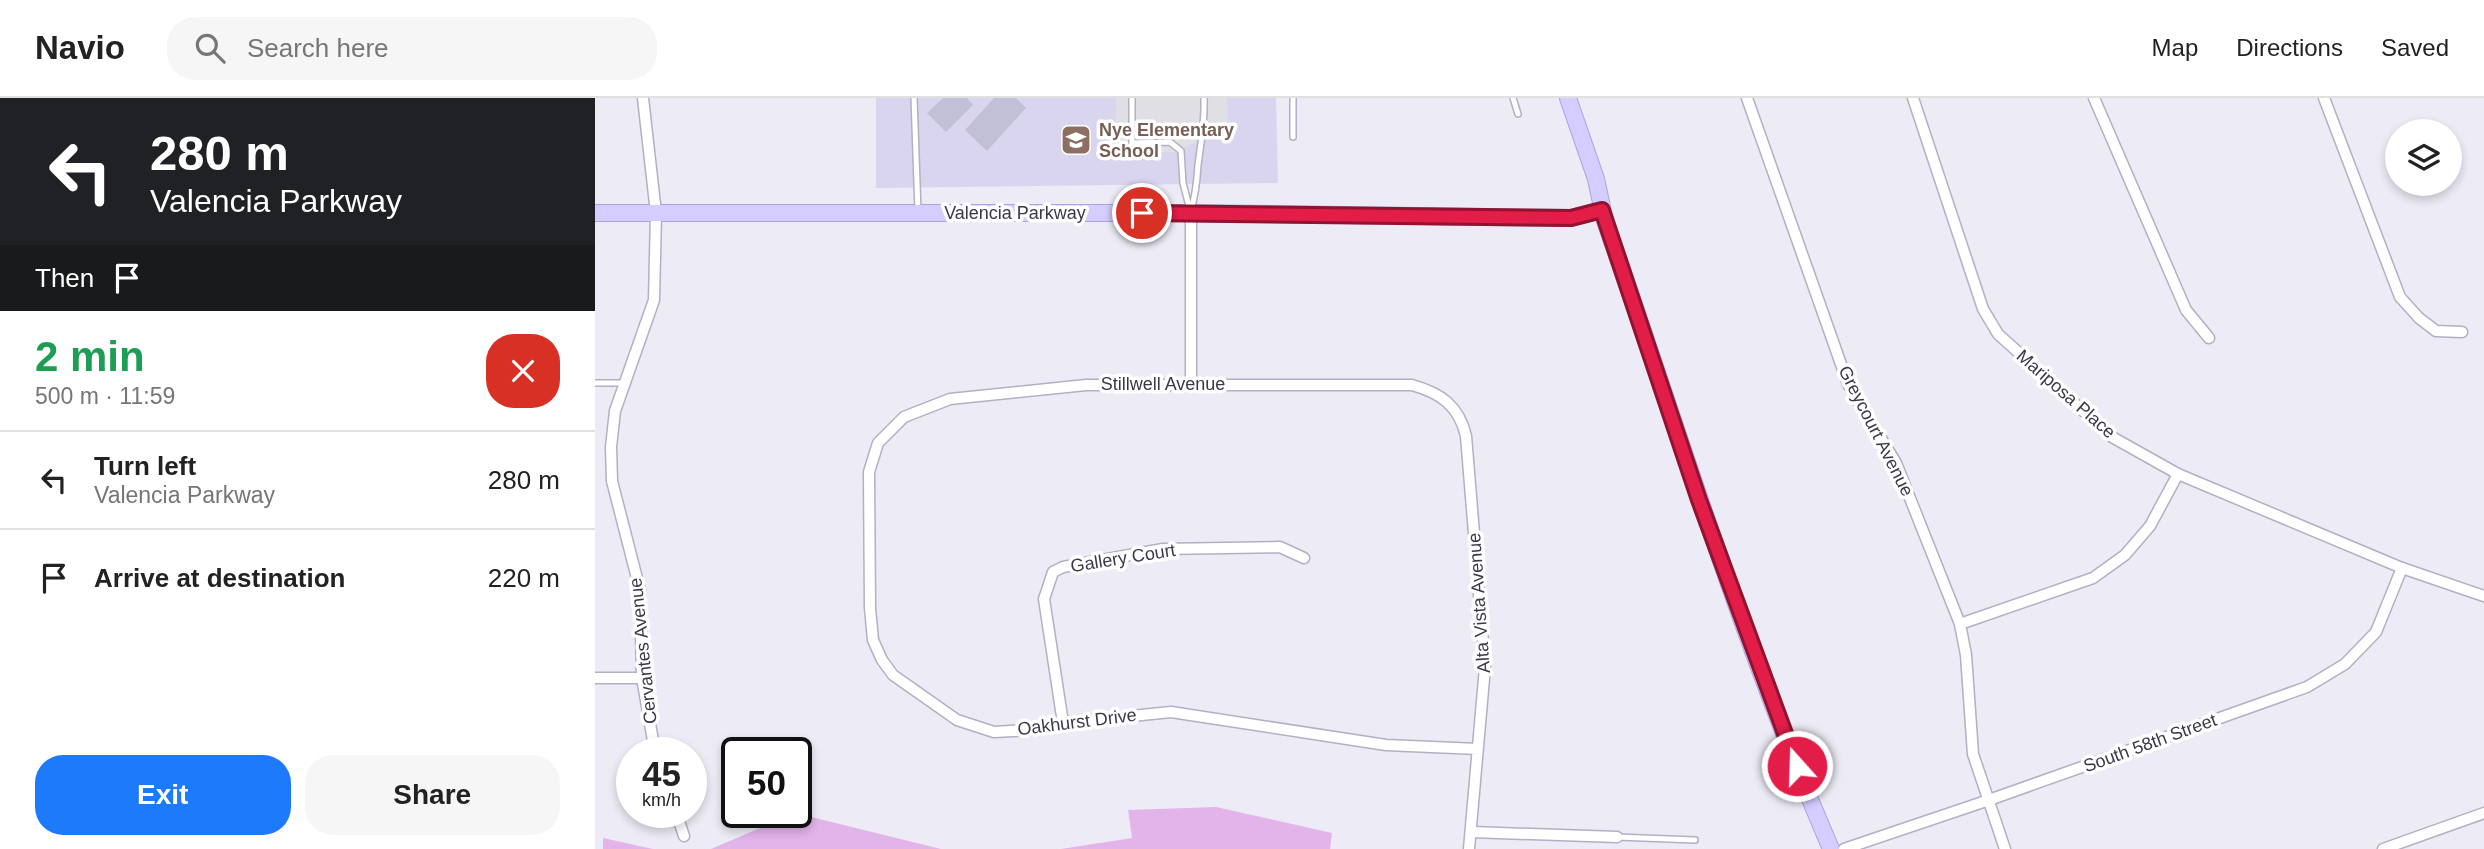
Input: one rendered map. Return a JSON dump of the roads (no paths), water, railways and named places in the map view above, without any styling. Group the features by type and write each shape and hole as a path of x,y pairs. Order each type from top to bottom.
{"main road":[{"path":"1568,98 1596,179 1602,210 1699,500 1800,775 1831,849"},
{"name":"Valencia Parkway","path":"595,213 1191,213 1571,218 1602,210"}],"street":[{"name":"Cervantes Avenue","path":"643,98 656,213 654,300 615,411 611,447 612,481 640,590 642,678 652,737"},
{"name":"Greycourt Avenue","path":"1747,98 1848,384 1896,463 1960,624 1966,655 1973,754 2005,849"},
{"name":"Mariposa Place","path":"1913,98 1983,309 1998,334 2112,437 2178,474 2402,568 2484,596"},
{"path":"2094,98 2186,310 2209,338"},
{"path":"2324,98 2400,297 2419,318 2436,331 2462,332"},
{"path":"1191,213 1191,384"},
{"name":"Stillwell Avenue","path":"883,438 904,417 950,399 1086,385 1412,385 1432,390 1451,403"},
{"name":"Alta Vista Avenue","path":"1451,403 1463,422 1466,436 1485,667 1469,849"},
{"name":"Oakhurst Drive","path":"883,438 878,443 869,472 870,608 873,640 882,660 893,675 957,720 994,732 1171,712 1385,745 1478,749"},
{"path":"1960,624 2093,578 2125,555 2150,526 2178,474"},
{"name":"Gallery Court","path":"1063,723 1044,599 1053,572 1063,567 1163,549 1280,547 1304,558"},
{"name":"South 58th Street","path":"1844,849 2307,687 2345,664 2376,632 2402,568"},
{"path":"595,678 642,678"},
{"path":"2383,849 2484,813"},
{"path":"681,828 684,836"},
{"path":"1471,832 1618,837"}],"lane":[{"path":"914,98 918,214"},
{"path":"1132,98 1132,143 1170,142 1181,151 1183,183 1191,213"},
{"path":"1191,213 1198,186 1198,167 1206,123 1204,98"},
{"path":"1293,98 1293,137"},
{"path":"1513,98 1518,114"},
{"path":"595,383 626,383"},
{"path":"1618,837 1695,839"}],"place":[{"name":"Nye Elementary School","path":"1076,140"}]}
